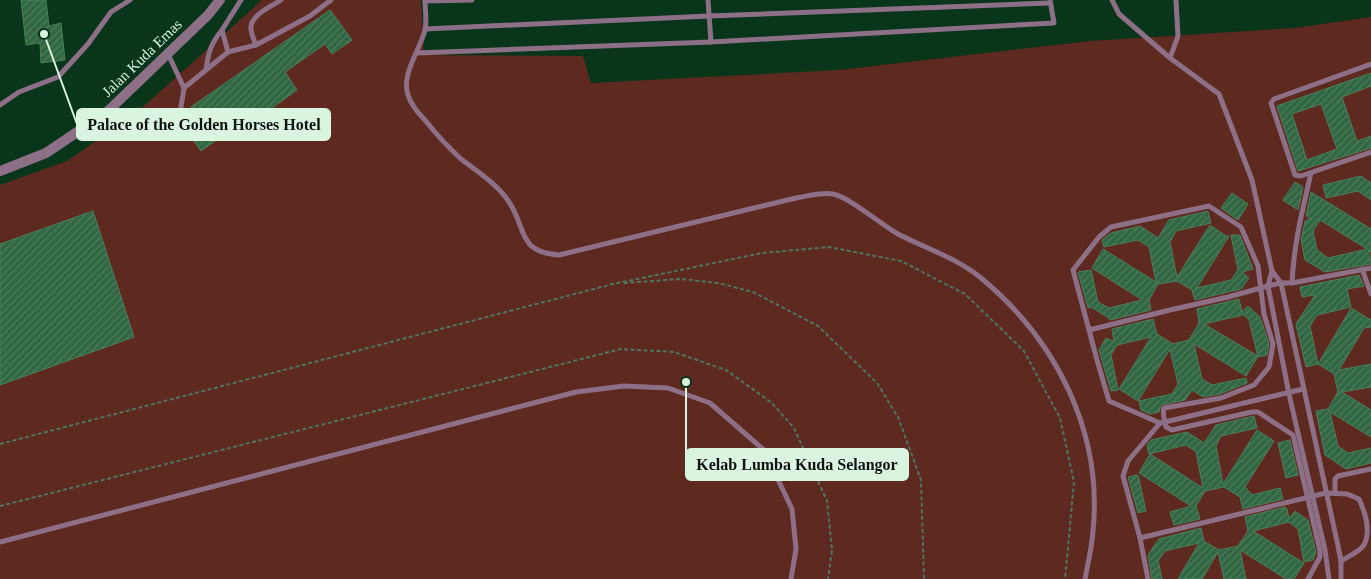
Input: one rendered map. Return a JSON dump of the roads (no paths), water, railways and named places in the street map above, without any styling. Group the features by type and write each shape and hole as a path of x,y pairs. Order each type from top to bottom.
{"street":[{"name":"Jalan Kuda Emas","path":"0,171 46,153 107,112 208,15 220,0"}],"lane":[{"path":"0,105 19,92 58,77 88,44 111,12 130,0"},
{"path":"206,70 208,52 214,39 241,0"},
{"path":"256,45 250,27 253,20 281,0"},
{"path":"184,88 228,52 256,45 310,16 331,0"},
{"path":"472,0 425,1 425,29 407,77 407,94 413,107 441,140 492,183 508,201 524,238 533,248 542,252 559,255 796,198 834,194 843,198 890,230 957,262 981,278 1024,320 1051,354 1073,398 1088,442 1094,491 1093,530 1085,579"},
{"path":"708,0 711,42"},
{"path":"1112,0 1119,14 1170,58 1219,94 1252,180 1272,271 1281,283 1341,561 1341,579"},
{"path":"1170,58 1178,36 1176,0"},
{"path":"417,52 711,42 1054,23 1050,2 425,29"},
{"path":"222,30 228,52"},
{"path":"168,54 184,88 181,107"},
{"path":"1371,64 1271,101 1271,107 1294,173 1298,176 1312,173 1371,152"},
{"path":"1292,283 1293,258 1300,216 1312,173"},
{"path":"1148,579 1140,538 1123,476 1128,461 1162,422 1164,408 1221,398 1254,385 1269,367 1273,344 1264,314 1258,266 1241,228 1209,206 1111,227 1099,237 1073,270 1109,401 1162,422 1172,430 1258,412 1293,436 1326,550 1329,579"},
{"path":"1089,330 1281,283 1292,283 1371,268"},
{"path":"1362,269 1371,294"},
{"path":"1272,271 1268,286 1320,551 1320,558 1308,579"},
{"path":"0,542 576,392 624,386 668,388 710,403 764,450 792,509 796,549 791,579"},
{"path":"1162,422 1289,394 1303,389"},
{"path":"1335,494 1335,479 1338,476 1371,469"},
{"path":"1140,538 1326,493 1347,494 1359,499 1366,514 1368,526 1365,544 1357,552 1341,561"}],"place":[{"name":"Palace of the Golden Horses Hotel","path":"44,34"},
{"name":"Kelab Lumba Kuda Selangor","path":"686,382"}]}
